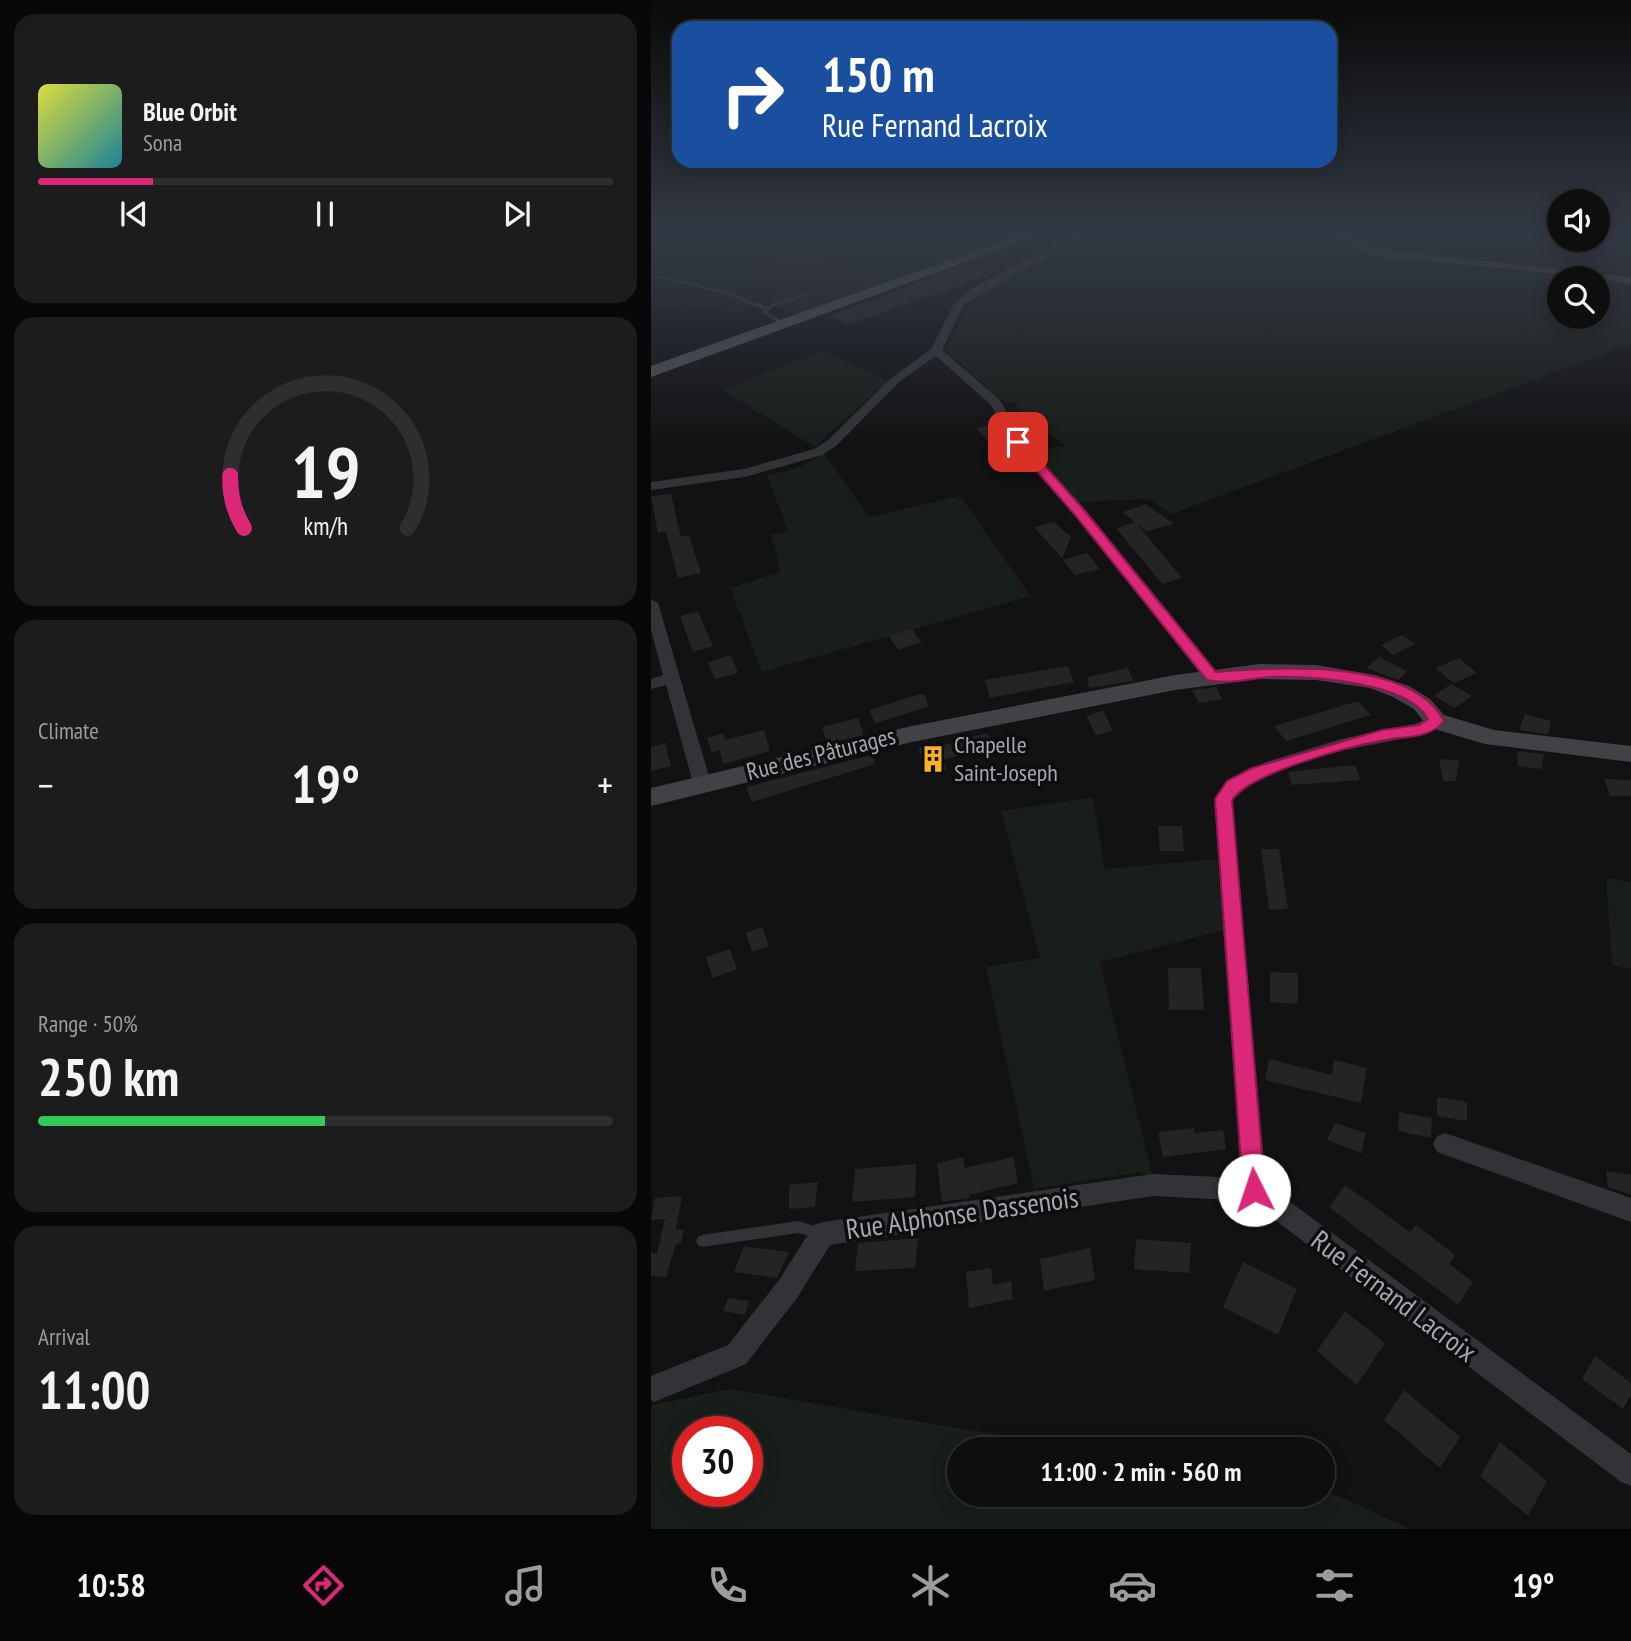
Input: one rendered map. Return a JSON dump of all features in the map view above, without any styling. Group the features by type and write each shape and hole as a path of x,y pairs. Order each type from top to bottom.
{"main road":[{"path":"651,372 836,305"}],"street":[{"path":"651,486 745,473 818,452 832,443 895,380 936,351 958,305"},
{"path":"936,351 995,402 1018,442 1080,512 1212,677"},
{"path":"651,603 702,783"},
{"name":"Rue des Pâturages","path":"651,797 888,737 1212,677 1275,672 1377,681 1414,697 1430,708 1436,721"},
{"path":"651,684 672,678"},
{"path":"1254,1190 1223,799 1233,785 1258,772 1382,735 1423,730 1436,721 1493,738 1631,754"},
{"path":"1445,1144 1631,1210"},
{"name":"Rue Alphonse Dassenois","path":"654,1388 737,1355 788,1289 823,1234 1153,1185 1254,1190"},
{"name":"Rue Fernand Lacroix","path":"1254,1190 1631,1472"}],"lane":[{"path":"758,305 767,309 777,305"},
{"path":"767,309 766,315 784,324"},
{"path":"702,1241 798,1227 823,1234"}],"shaded area":[{"path":"651,305 683,305 651,309"},
{"path":"688,305 757,305 737,313"},
{"path":"773,305 823,305 795,315"},
{"path":"969,305 1547,305 1547,329 1610,329 1610,305 1631,305 1631,344 1171,514 1149,499 1078,502 1032,450 1066,446 1015,407 1020,404 1002,400 945,350"},
{"path":"822,351 889,380 815,447 723,390"},
{"path":"824,453 869,517 960,496 1031,596 762,672 730,588 781,572 771,535 788,531 767,476 800,467"},
{"path":"1093,797 1105,869 1217,859 1224,930 1100,962 1153,1178 1141,1172 1034,1189 986,967 1040,958 1001,811"},
{"path":"1606,878 1631,882 1631,969 1612,966"},
{"path":"730,1389 1011,1437 947,1437 947,1507 1335,1507 1335,1495 1411,1529 651,1529 651,1405"}],"building":[{"path":"857,305 903,305 847,325 829,316"},
{"path":"998,423 1010,444 995,448 976,428"},
{"path":"671,494 681,537 689,535 701,573 678,578 666,532 658,533 651,496"},
{"path":"1146,504 1174,524 1146,531 1137,524 1182,578 1162,584 1116,528 1135,522 1123,512"},
{"path":"1054,522 1071,537 1062,558 1034,527"},
{"path":"1087,553 1100,569 1075,575 1063,560"},
{"path":"698,612 713,646 693,652 680,616"},
{"path":"912,629 921,642 898,650 889,636"},
{"path":"1402,635 1415,644 1393,655 1381,645"},
{"path":"731,655 738,673 715,679 708,662"},
{"path":"1379,657 1407,671 1398,680 1366,668"},
{"path":"1459,658 1477,673 1454,683 1435,668"},
{"path":"1068,666 1074,682 990,698 985,680"},
{"path":"1128,668 1133,681 1089,688 1087,677"},
{"path":"1451,684 1472,696 1455,708 1434,696"},
{"path":"1216,687 1222,699 1199,703 1192,690"},
{"path":"920,694 925,695 928,707 875,723 869,710"},
{"path":"1358,701 1371,715 1286,741 1274,726"},
{"path":"1103,711 1113,731 1096,735 1086,716"},
{"path":"1525,714 1551,721 1548,734 1519,730"},
{"path":"858,718 864,735 827,744 822,727"},
{"path":"764,730 770,751 723,764 720,750 712,753 707,738 723,733 725,740"},
{"path":"987,733 993,745 943,760 947,770 930,775 918,748 935,743 937,747"},
{"path":"665,743 671,766 651,771 651,747"},
{"path":"1517,751 1544,754 1541,769 1518,766"},
{"path":"872,755 875,764 752,802 746,787"},
{"path":"1439,759 1459,761 1456,781 1443,781"},
{"path":"1355,765 1360,780 1292,785 1288,772"},
{"path":"1604,779 1631,780 1631,796 1610,796"},
{"path":"1158,826 1182,826 1184,851 1160,851"},
{"path":"1261,849 1279,849 1288,909 1269,910"},
{"path":"762,927 769,946 752,952 746,933"},
{"path":"730,949 737,969 713,978 706,957"},
{"path":"1168,968 1201,968 1204,1010 1169,1010"},
{"path":"1270,972 1298,973 1298,1004 1270,1002"},
{"path":"1269,1059 1332,1075 1334,1060 1367,1068 1361,1103 1265,1080"},
{"path":"1437,1097 1467,1102 1467,1121 1437,1116"},
{"path":"1399,1112 1432,1118 1431,1138 1398,1131"},
{"path":"1335,1123 1366,1133 1361,1153 1327,1140"},
{"path":"1194,1128 1195,1133 1223,1130 1226,1149 1163,1157 1158,1132"},
{"path":"963,1157 965,1168 1013,1157 1018,1183 969,1195 969,1198 942,1202 937,1163"},
{"path":"916,1164 915,1197 852,1202 855,1169"},
{"path":"1606,1171 1631,1175 1631,1195 1608,1187"},
{"path":"818,1182 815,1207 789,1209 789,1185"},
{"path":"1345,1185 1410,1232 1416,1225 1455,1255 1449,1264 1473,1282 1458,1305 1329,1207"},
{"path":"682,1196 676,1230 684,1229 681,1243 676,1244 666,1277 651,1276 651,1253 657,1253 665,1219 651,1220 655,1198"},
{"path":"918,1238 915,1268 855,1271 858,1243"},
{"path":"1136,1239 1191,1243 1189,1273 1134,1269"},
{"path":"744,1246 789,1252 777,1278 734,1272"},
{"path":"1090,1248 1095,1280 1044,1291 1040,1259"},
{"path":"1243,1262 1297,1289 1278,1335 1223,1307"},
{"path":"991,1268 993,1285 1011,1281 1013,1299 969,1308 966,1272"},
{"path":"728,1298 749,1301 745,1315 723,1311"},
{"path":"1345,1311 1385,1343 1357,1385 1317,1351"},
{"path":"1595,1356 1631,1383 1631,1395 1623,1409 1582,1379"},
{"path":"1404,1390 1460,1437 1440,1468 1384,1420"},
{"path":"1500,1442 1547,1481 1528,1516 1480,1476"}],"place":[{"name":"Chapelle Saint-Joseph","path":"933,759"}],"route":[{"path":"1018,442 1080,512 1212,677 1275,672 1377,681 1414,697 1430,708 1436,721 1423,730 1382,735 1252,774 1233,785 1223,799 1254,1190"}]}
